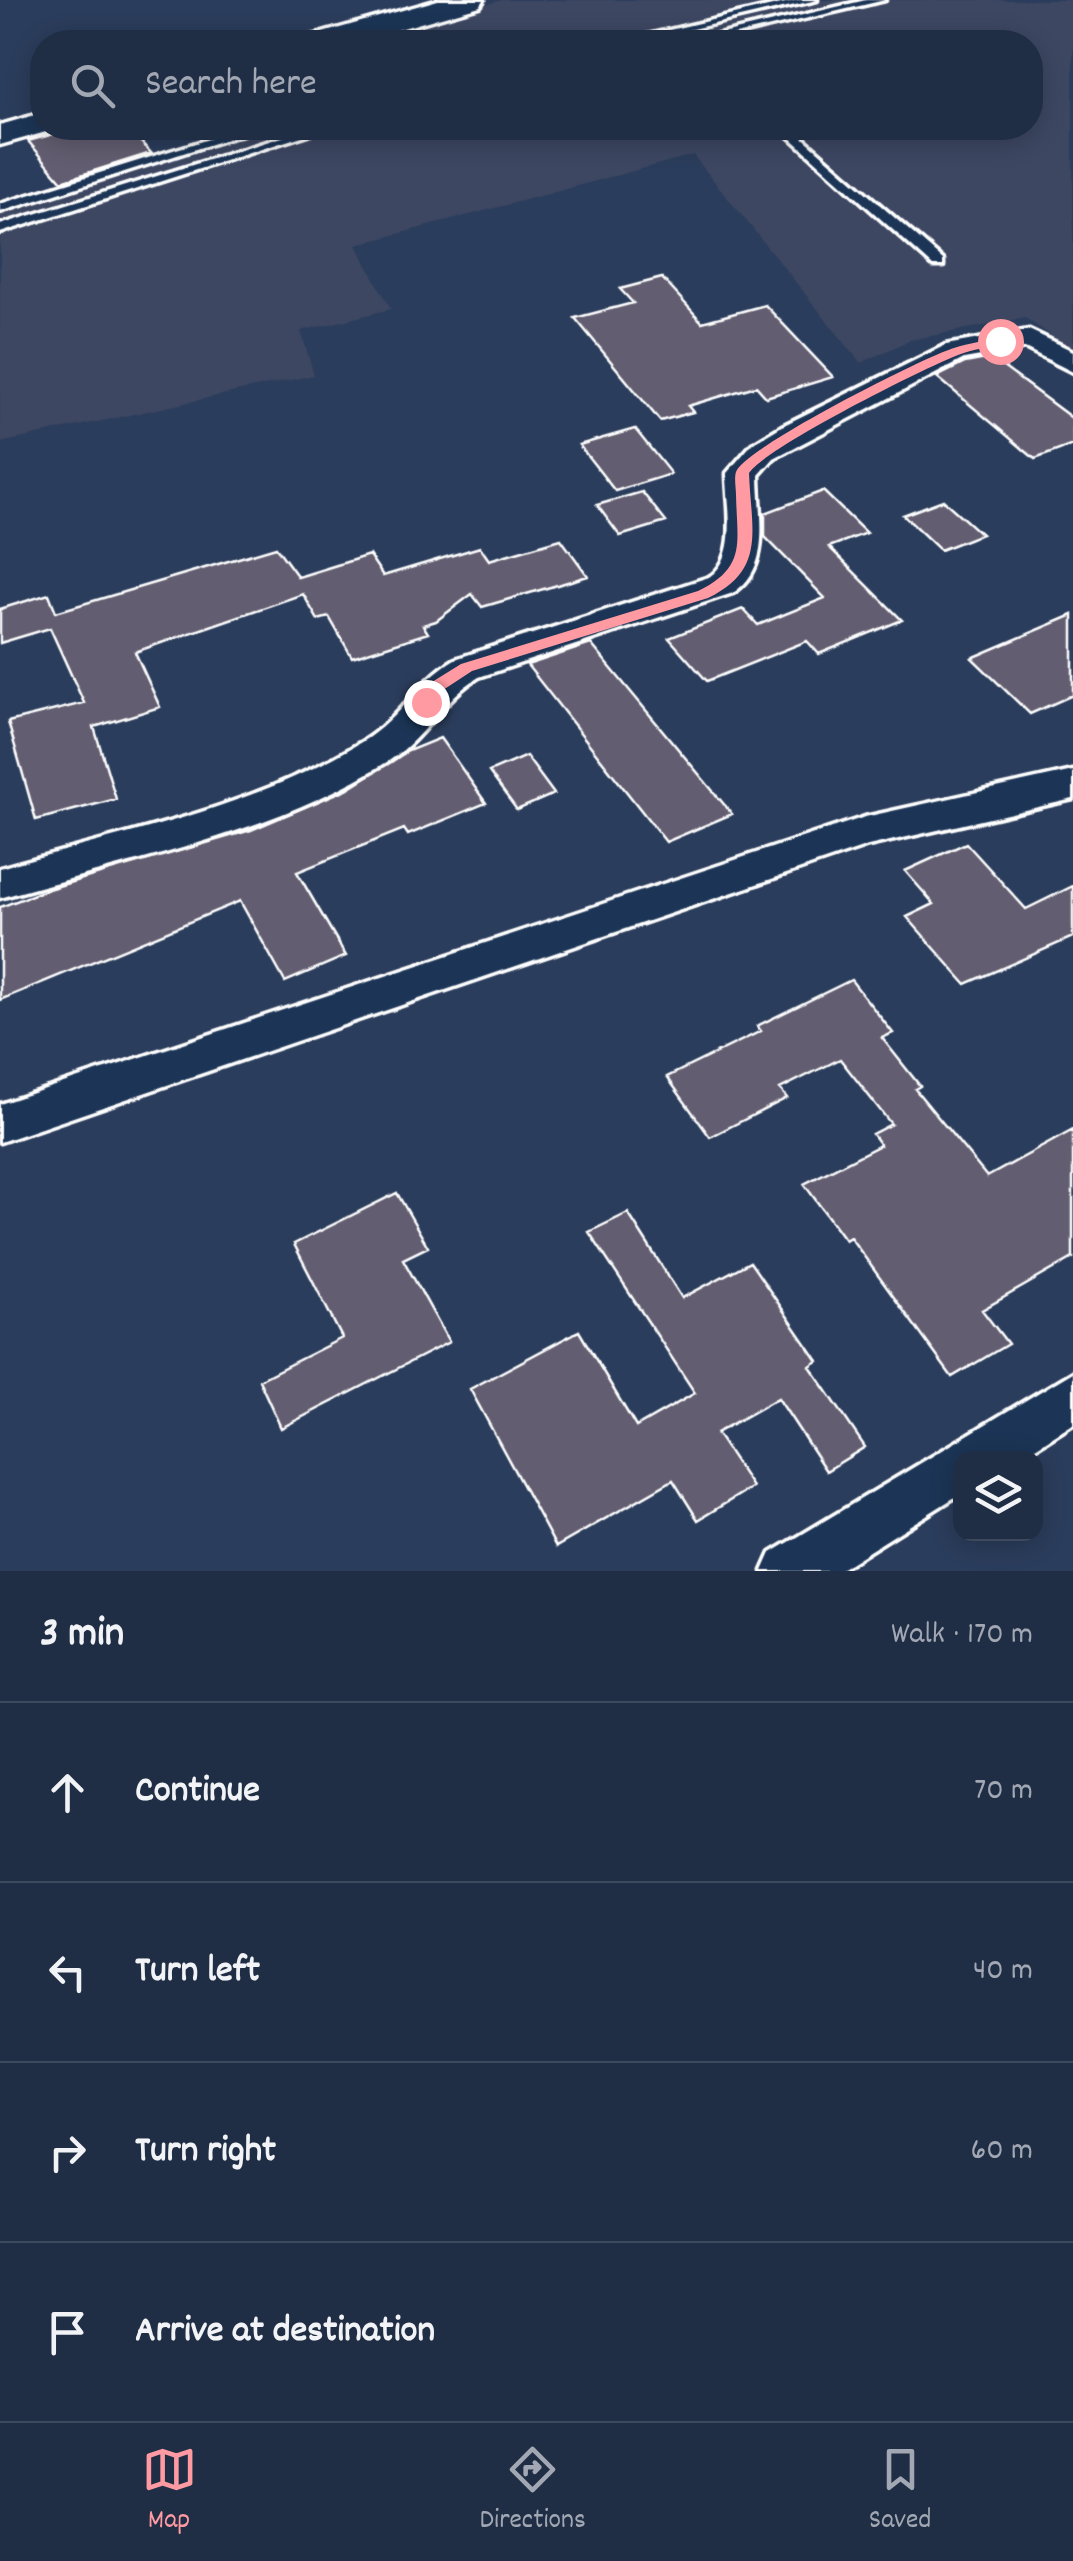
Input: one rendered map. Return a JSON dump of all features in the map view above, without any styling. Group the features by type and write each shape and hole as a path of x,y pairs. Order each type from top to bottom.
{"street":[{"path":"364,30 470,0"},
{"path":"0,135 30,126"},
{"path":"0,883 164,835 323,778 398,735 438,686 466,668 703,594 723,584 738,571 744,554 742,473 749,462 794,433 956,351 1029,339 1073,363"},
{"path":"0,1124 865,832 1073,786"},
{"path":"983,1451 1073,1396"},
{"path":"789,1571 953,1469"}],"lane":[{"path":"676,30 812,0"},
{"path":"746,30 880,0"},
{"path":"0,208 217,140"},
{"path":"0,229 283,140"},
{"path":"799,140 938,264"}],"shaded area":[{"path":"502,0 1073,0 1073,350 1025,318 910,340 861,363 693,155 357,245 391,309 301,331 314,375 0,443 0,200 194,140 1043,140 1043,30 394,30"}],"building":[{"path":"139,140 151,153 62,181 28,141"},
{"path":"662,278 702,322 765,305 833,377 766,397 756,386 688,406 693,412 660,421 575,318 633,303 620,289"},
{"path":"991,358 1073,419 1073,445 1035,459 937,377 965,363"},
{"path":"635,429 671,474 615,491 579,445"},
{"path":"823,491 866,533 829,547 902,620 819,654 807,641 707,681 669,638 743,609 758,625 825,598 765,537 765,513"},
{"path":"642,492 666,522 620,536 597,505"},
{"path":"943,500 981,534 940,550 903,515"},
{"path":"561,539 588,576 482,607 472,594 436,621 423,625 428,633 352,657 329,617 318,620 303,594 135,652 160,707 94,727 116,799 36,820 8,722 84,703 50,628 0,643 0,609 49,594 56,612 276,547 298,577 369,555 383,576 480,547 489,560"},
{"path":"1073,615 1073,695 1030,714 972,658"},
{"path":"591,644 732,814 666,842 527,665"},
{"path":"440,738 486,803 408,835 404,829 297,872 346,956 285,982 240,901 0,1000 0,907 48,889 251,830 347,789 408,751"},
{"path":"526,756 554,794 517,810 489,772"},
{"path":"966,843 1026,909 1073,886 1073,937 966,984 907,917 934,904 905,871"},
{"path":"851,980 893,1033 882,1038 920,1086 915,1089 987,1177 1073,1130 1073,1258 982,1310 1008,1344 952,1377 850,1237 845,1240 804,1184 880,1145 872,1134 891,1124 840,1059 780,1089 787,1098 710,1137 667,1077 761,1031 757,1026"},
{"path":"397,1193 428,1247 403,1259 449,1342 281,1428 259,1380 342,1338 294,1244"},
{"path":"628,1213 682,1298 750,1262 818,1361 810,1366 865,1447 826,1471 778,1398 716,1433 752,1487 698,1520 673,1480 556,1547 470,1389 579,1331 636,1427 695,1393 589,1232"}],"route":[{"path":"426,702 449,676 466,668 703,594 723,584 738,571 744,554 742,473 749,462 794,433 956,351 1000,341"}]}
